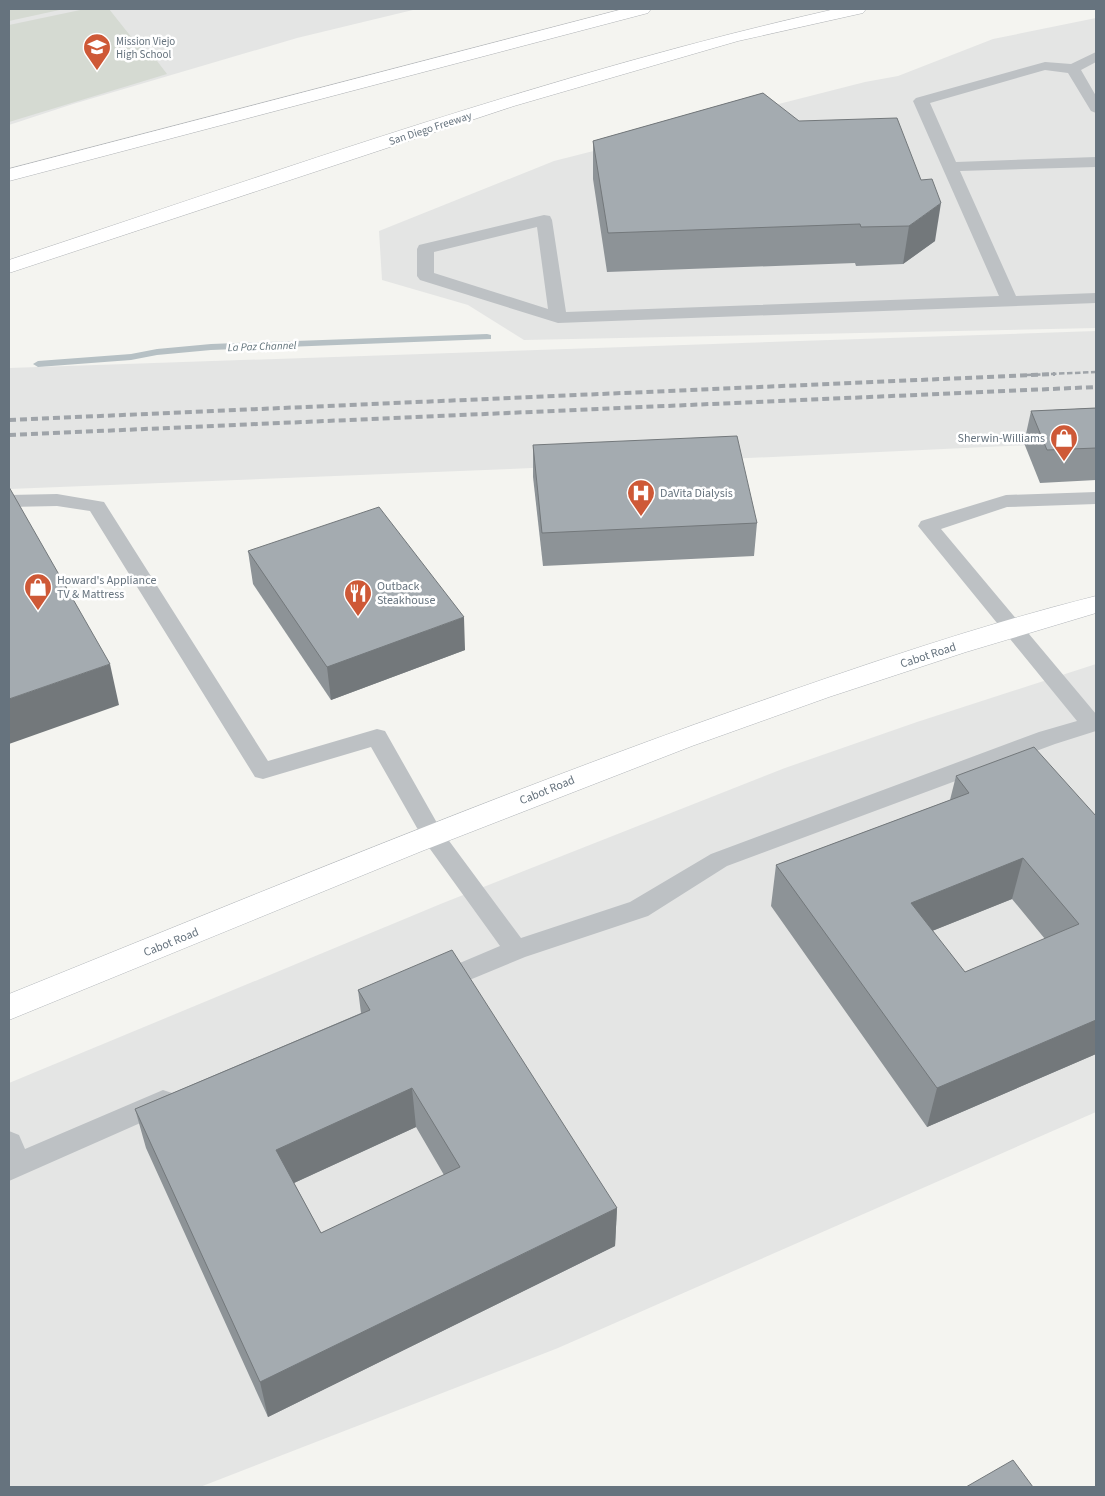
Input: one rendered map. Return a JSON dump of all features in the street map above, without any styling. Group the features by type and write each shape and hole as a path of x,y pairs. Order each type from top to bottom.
{"main road":[{"path":"9,176 642,9"},
{"name":"San Diego Freeway","path":"9,267 507,102 734,37 856,9"},
{"path":"9,277 61,250"},
{"name":"Cabot Road","path":"9,1008 616,763 790,700 1011,628 1096,604"}],"lane":[{"path":"1010,302 921,101 1045,66 1073,70 1096,56"},
{"path":"1073,70 1096,108"},
{"path":"950,167 1096,162"},
{"path":"558,318 544,220 425,249 426,276 558,318 1096,298"},
{"path":"418,991 516,950 639,909 719,860 1047,738 1094,723 1011,628 928,526 1006,501 1096,498"},
{"path":"9,502 57,500 97,506 263,771 377,737 433,836 516,950"},
{"path":"12,1160 186,1091"}],"shaded area":[{"name":"Mission Viejo High School","path":"9,9 417,9 297,38 73,104 9,125"},
{"path":"9,9 64,9 9,21"},
{"path":"85,9 109,9 136,43 154,57 167,74 9,122 9,25"},
{"path":"1096,18 1096,328 524,340 468,305 382,280 379,231 554,161 865,82 898,76 993,39"},
{"path":"1096,331 1096,442 510,469 9,489 9,368"},
{"path":"1096,664 1096,1112 558,1348 200,1487 9,1487 9,1083 443,903 785,768 917,722"}],"building":[{"path":"763,93 799,121 897,118 921,180 932,179 941,203 909,226 861,227 860,224 608,233 593,141"},
{"path":"1096,408 1096,448 1047,450 1031,411"},
{"name":"DaVita Dialysis","path":"737,436 757,523 542,533 533,445"},
{"name":"Howard's Appliance TV & Mattress","path":"9,487 110,664 9,699"},
{"name":"Outback Steakhouse","path":"379,507 464,617 327,667 248,551"},
{"path":"1034,747 1096,816 1096,1020 937,1088 776,865 969,793 956,776","holes":["1023,858 1079,924 965,972 911,903"]},
{"path":"452,950 617,1208 260,1382 135,1109 370,1010 358,990","holes":["412,1088 460,1167 321,1233 276,1150"]},
{"path":"1013,1460 1033,1487 966,1487"}],"waterway":[{"name":"La Paz Channel","path":"38,364 131,357 157,352 211,347 487,337"}],"railway":[{"path":"1027,375 1096,372"},
{"path":"9,420 1055,374"},
{"path":"9,435 1096,387"}],"place":[{"name":"Mission Viejo High School","path":"97,71"},
{"name":"Sherwin-Williams","path":"1064,462"},
{"name":"DaVita Dialysis","path":"641,517"},
{"name":"Howard's Appliance TV & Mattress","path":"38,611"},
{"name":"Outback Steakhouse","path":"358,617"}]}
